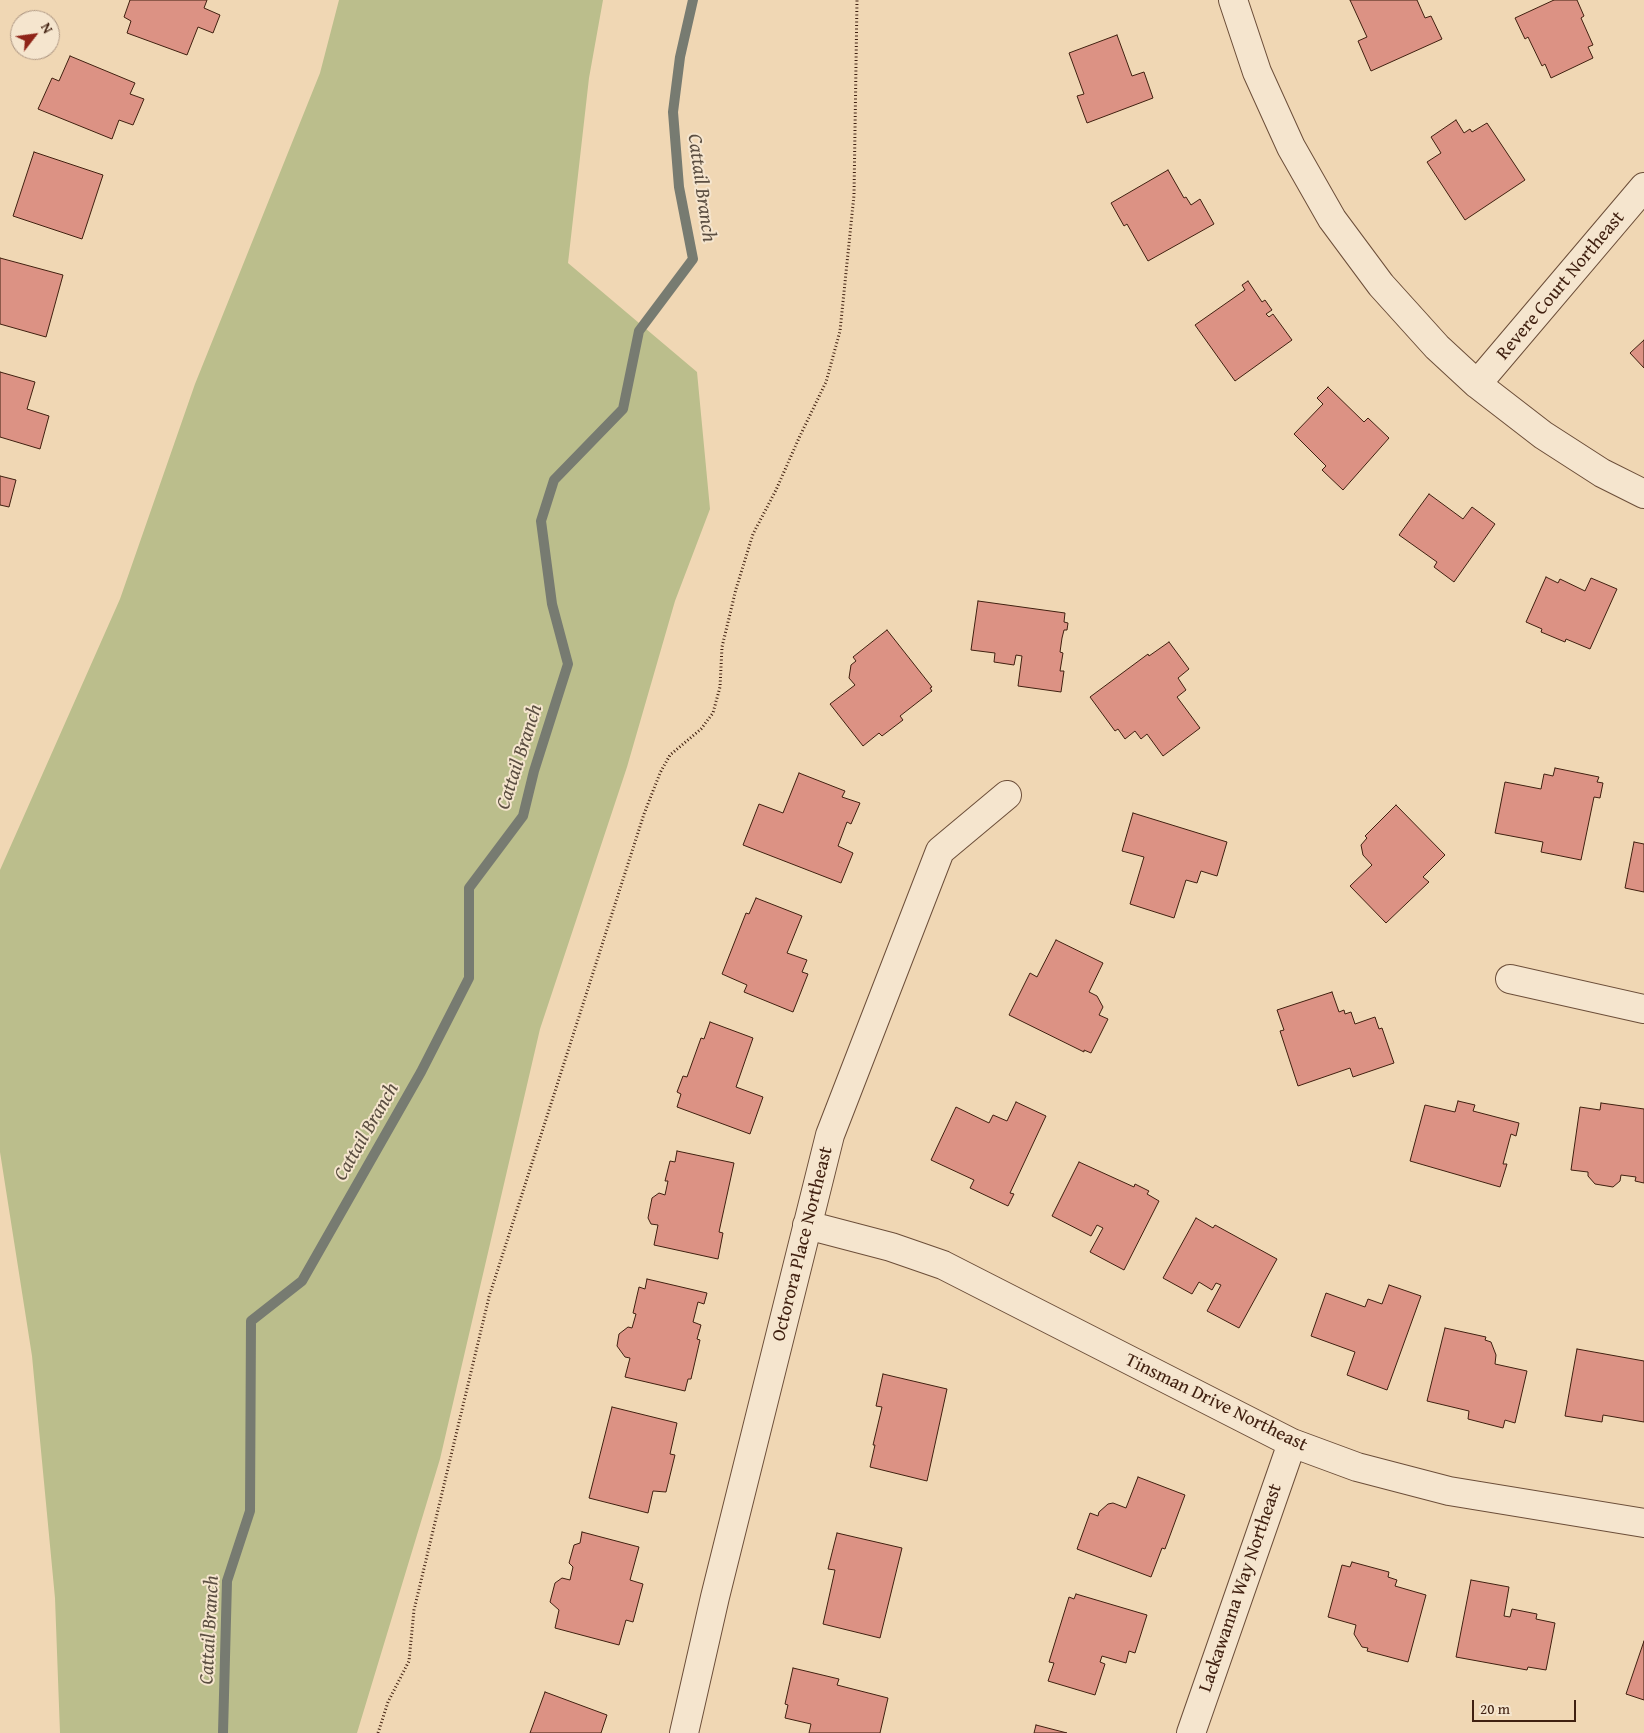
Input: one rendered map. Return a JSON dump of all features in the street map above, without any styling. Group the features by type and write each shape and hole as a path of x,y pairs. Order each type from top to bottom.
{"street":[{"path":"1233,0 1256,72 1291,147 1332,219 1381,285 1437,347 1477,384 1543,436 1602,472 1644,494"},
{"name":"Revere Court Northeast","path":"1477,384 1644,187"},
{"name":"Octorora Place Northeast","path":"684,1733 715,1597 830,1135 940,851 1007,795"},
{"path":"1510,979 1644,1009"},
{"name":"Tinsman Drive Northeast","path":"807,1225 890,1247 943,1265 1292,1443 1357,1467 1449,1491 1644,1523"},
{"name":"Lackawanna Way Northeast","path":"1190,1733 1292,1443"}],"path":[{"path":"378,1733 388,1702 409,1660 414,1610 490,1297 644,814 660,773 670,754 702,729 713,713 720,687 722,647 736,589 753,534 776,490 826,382 840,331 854,195 857,0"}],"green space":[{"path":"339,0 603,0 589,78 568,263 697,372 710,509 675,601 627,767 540,1029 440,1459 357,1733 60,1733 55,1598 32,1356 0,1152 0,870 120,599 195,384 320,73"}],"building":[{"path":"130,0 207,0 204,8 220,15 213,33 198,27 187,55 127,33 131,21 124,17"},
{"path":"1350,0 1417,0 1425,18 1431,16 1442,39 1371,71 1358,41 1367,37"},
{"path":"1554,0 1577,0 1584,16 1581,18 1593,45 1588,47 1593,58 1551,78 1545,64 1542,66 1528,37 1525,39 1515,18"},
{"path":"1117,35 1132,76 1144,72 1153,98 1087,123 1077,96 1084,94 1069,53"},
{"path":"70,56 135,83 130,94 144,99 133,125 119,120 112,139 38,109 52,78 59,81"},
{"path":"1456,120 1464,133 1470,129 1472,132 1487,123 1525,180 1465,220 1427,162 1441,153 1431,137"},
{"path":"34,152 103,175 82,239 13,216"},
{"path":"1168,170 1184,198 1186,197 1191,205 1200,199 1214,224 1148,261 1127,224 1124,226 1111,203"},
{"path":"0,258 63,275 46,337 0,324"},
{"path":"1248,281 1262,302 1265,300 1272,310 1266,314 1269,317 1273,314 1292,340 1235,381 1195,325 1245,290 1242,285"},
{"path":"1644,340 1644,368 1630,353"},
{"path":"0,372 35,382 27,409 49,416 40,449 0,437"},
{"path":"1328,387 1364,422 1368,418 1389,438 1343,490 1322,470 1326,466 1294,434 1323,404 1317,398"},
{"path":"0,476 16,480 9,507 0,505"},
{"path":"1429,494 1463,519 1472,507 1495,524 1454,582 1434,567 1437,562 1399,535"},
{"path":"1546,577 1558,583 1560,579 1585,591 1591,578 1617,589 1590,649 1566,639 1565,642 1541,632 1542,629 1526,622"},
{"path":"978,601 1065,613 1064,622 1068,623 1067,630 1064,630 1060,652 1063,653 1060,671 1064,671 1061,692 1018,686 1022,656 1016,655 1014,665 994,662 995,653 971,650"},
{"path":"887,630 932,687 930,688 932,691 900,716 903,720 882,736 879,733 863,746 830,704 855,685 849,678 851,665 856,661 853,657"},
{"path":"1169,642 1189,669 1178,678 1186,690 1177,697 1200,728 1163,756 1147,734 1141,739 1135,731 1125,739 1118,729 1115,731 1090,697 1148,654 1149,656"},
{"path":"1555,768 1599,777 1597,782 1603,783 1600,798 1594,797 1581,860 1541,852 1543,842 1495,833 1505,782 1541,789 1544,774 1553,776"},
{"path":"799,773 845,791 842,797 860,803 851,824 847,822 838,846 853,853 841,883 743,845 759,804 783,813"},
{"path":"1396,805 1445,855 1423,877 1429,882 1386,923 1350,886 1372,865 1363,855 1361,845 1367,838 1365,836"},
{"path":"1133,813 1227,842 1217,876 1201,871 1197,883 1186,880 1174,918 1130,904 1144,857 1122,851"},
{"path":"1634,842 1644,844 1644,892 1625,888"},
{"path":"756,898 802,916 787,953 807,960 802,972 808,974 793,1012 744,992 747,985 722,974 746,913 749,914"},
{"path":"1056,940 1103,963 1089,992 1097,996 1103,1007 1099,1015 1108,1019 1091,1053 1084,1050 1084,1052 1009,1015 1030,973 1037,977"},
{"path":"1332,992 1339,1012 1344,1010 1345,1014 1351,1012 1355,1024 1375,1017 1379,1029 1382,1028 1394,1063 1353,1077 1350,1068 1298,1086 1280,1031 1284,1030 1277,1010"},
{"path":"710,1022 753,1038 736,1087 763,1097 750,1134 677,1107 681,1094 677,1092 683,1076 687,1077 701,1038 704,1039"},
{"path":"1458,1101 1475,1105 1473,1111 1519,1123 1516,1136 1511,1134 1503,1164 1507,1164 1500,1187 1410,1161 1425,1105 1455,1112"},
{"path":"1016,1102 1046,1116 1010,1193 1014,1194 1008,1206 970,1188 974,1180 931,1160 956,1107 989,1123 993,1115 1007,1121"},
{"path":"1601,1103 1644,1109 1644,1183 1635,1181 1636,1177 1621,1175 1620,1181 1613,1187 1595,1184 1588,1176 1588,1172 1571,1170 1580,1107 1600,1110"},
{"path":"677,1151 734,1163 719,1232 723,1233 718,1259 654,1245 658,1225 651,1224 648,1218 652,1198 659,1193 665,1195 668,1181 665,1181 670,1161 675,1162"},
{"path":"1079,1162 1134,1187 1135,1184 1149,1191 1147,1194 1159,1201 1124,1270 1090,1252 1103,1228 1097,1225 1091,1236 1052,1216"},
{"path":"1196,1218 1213,1228 1215,1225 1277,1259 1239,1328 1207,1311 1221,1285 1216,1283 1212,1290 1199,1282 1192,1294 1163,1278"},
{"path":"647,1279 707,1293 704,1304 698,1302 693,1322 701,1325 697,1339 700,1340 691,1379 688,1379 685,1391 625,1377 630,1358 625,1357 617,1346 619,1334 628,1327 632,1328 636,1314 633,1313 639,1287 645,1289"},
{"path":"1389,1285 1421,1296 1387,1390 1347,1375 1355,1352 1311,1336 1326,1293 1365,1307 1368,1299 1382,1304"},
{"path":"1445,1328 1486,1337 1485,1340 1491,1342 1496,1355 1495,1364 1527,1371 1515,1423 1505,1420 1503,1428 1468,1419 1469,1411 1427,1401"},
{"path":"1577,1349 1644,1361 1644,1422 1603,1415 1602,1422 1565,1416"},
{"path":"883,1374 947,1389 927,1481 870,1467 882,1407 876,1406"},
{"path":"612,1407 677,1423 670,1454 675,1455 666,1492 653,1491 648,1513 589,1498"},
{"path":"1138,1477 1185,1495 1165,1549 1162,1548 1151,1577 1077,1549 1090,1513 1098,1516 1099,1512 1108,1504 1113,1503 1126,1508"},
{"path":"582,1532 639,1547 630,1580 643,1584 633,1622 626,1620 619,1645 555,1628 559,1610 550,1602 555,1583 562,1578 570,1580 573,1567 569,1563 574,1545 580,1543"},
{"path":"837,1533 902,1548 880,1638 823,1624 835,1570 828,1569"},
{"path":"1352,1562 1389,1572 1388,1577 1397,1580 1395,1586 1426,1595 1408,1662 1367,1651 1368,1648 1362,1647 1354,1634 1356,1625 1328,1617 1342,1565 1350,1567"},
{"path":"1471,1580 1509,1587 1504,1616 1510,1617 1512,1609 1537,1614 1536,1619 1555,1623 1546,1670 1528,1667 1527,1670 1456,1657"},
{"path":"1076,1594 1147,1615 1135,1653 1129,1651 1126,1663 1102,1656 1100,1662 1105,1664 1095,1695 1048,1681 1054,1663 1049,1662 1069,1597 1074,1599"},
{"path":"1644,1641 1644,1700 1626,1694"},
{"path":"793,1668 839,1679 837,1685 888,1698 880,1733 809,1733 811,1724 785,1718 788,1705 785,1704"},
{"path":"545,1692 607,1715 601,1733 530,1733"},
{"path":"1036,1725 1067,1733 1034,1733"}],"waterway":[{"name":"Cattail Branch","path":"223,1733 227,1581 250,1511 251,1321 302,1281 421,1072 469,978 469,888 523,816 534,771 568,664 552,604 541,521 554,480 623,409 639,331 693,259 679,187 673,112 680,57 693,0"}]}
